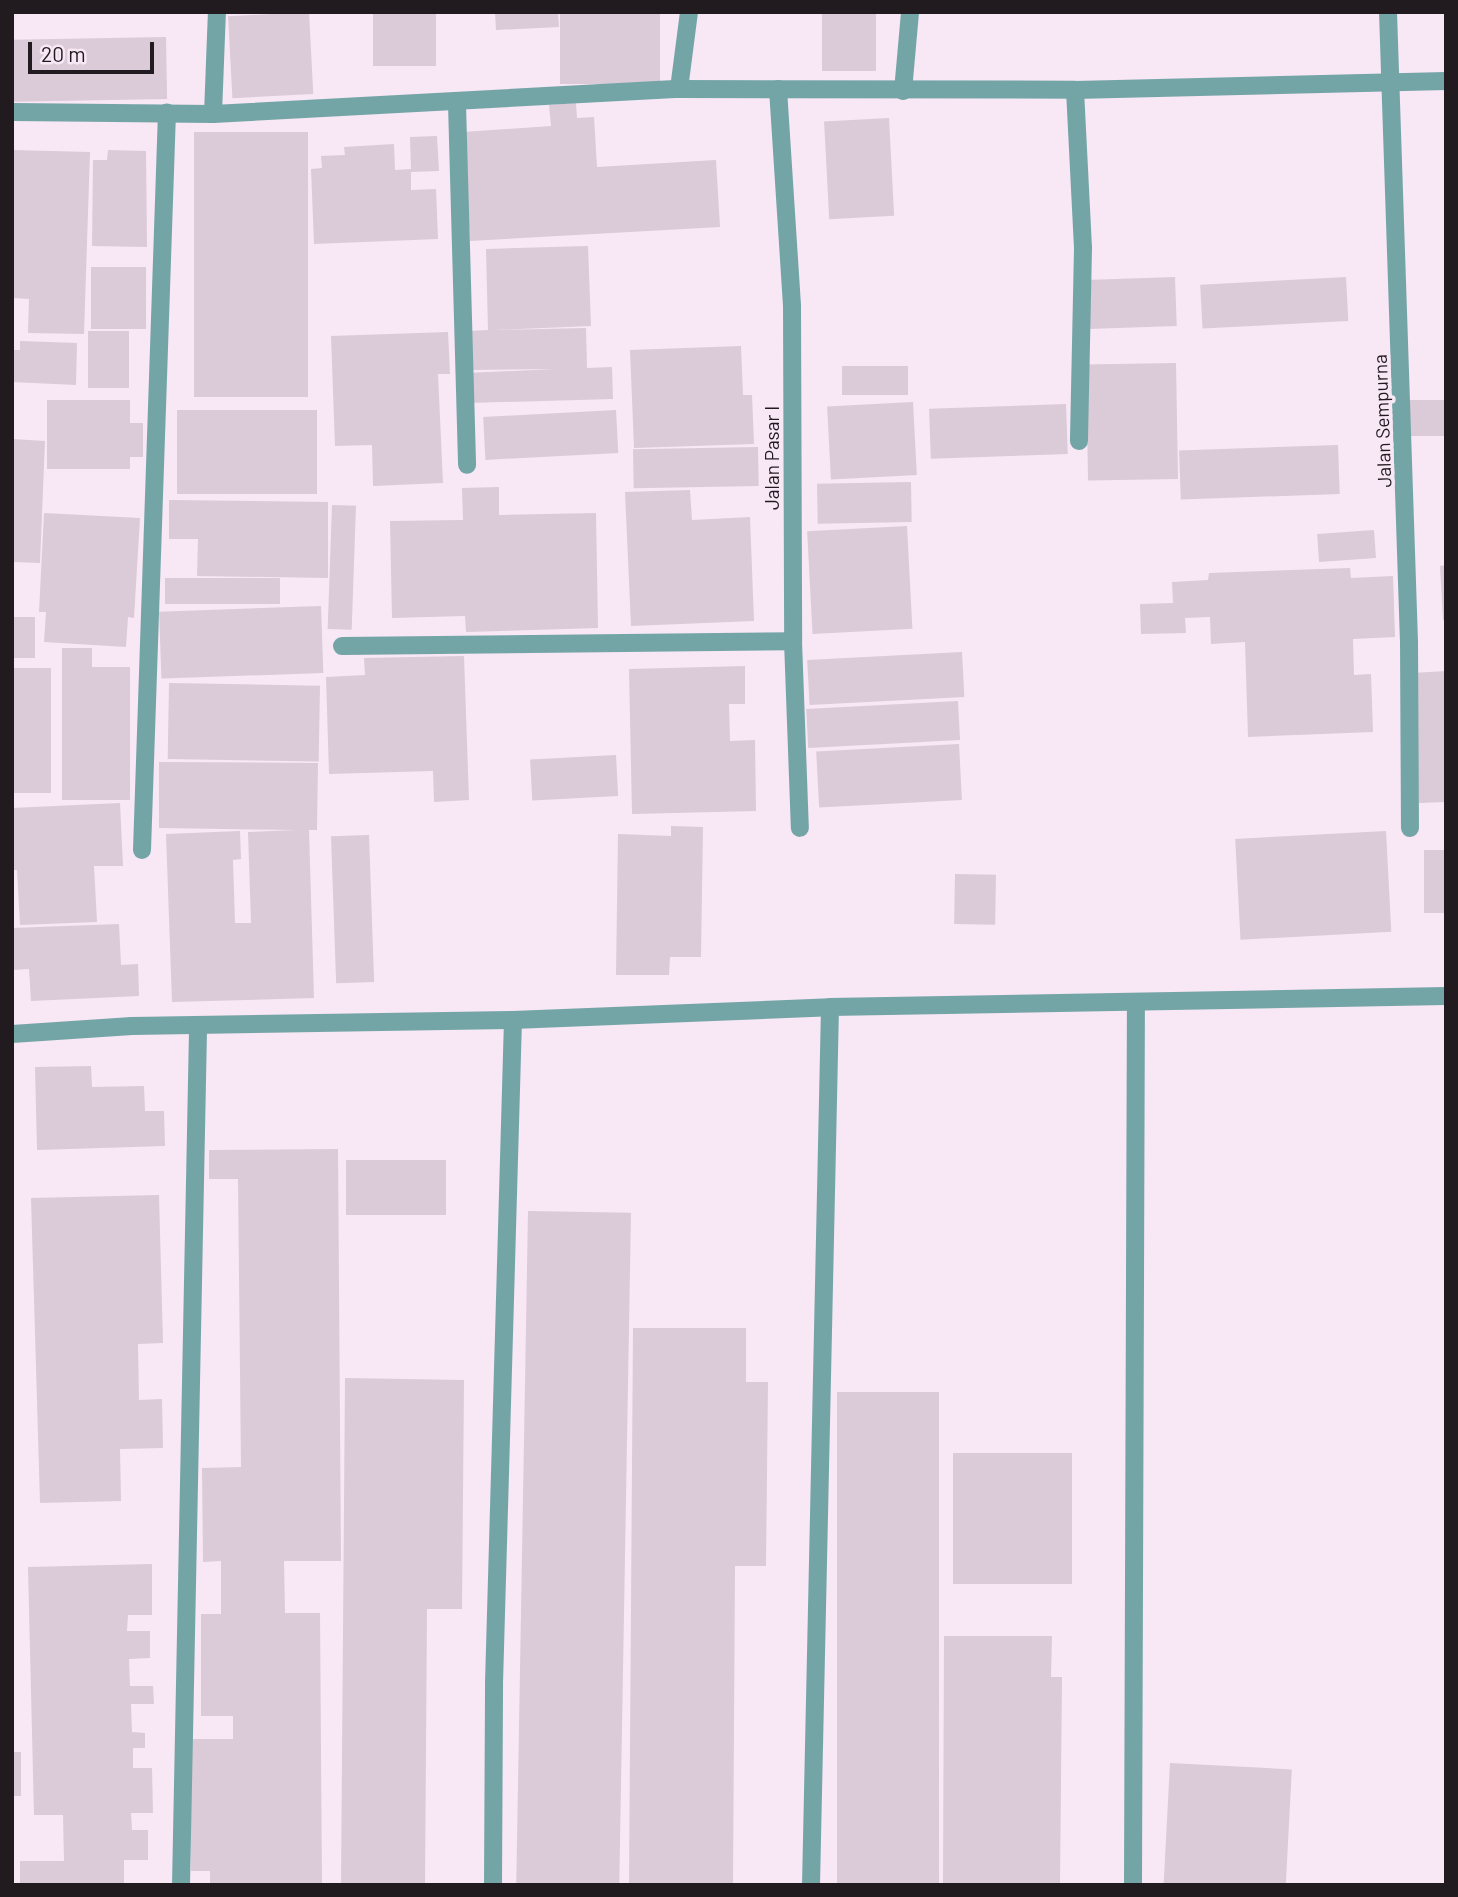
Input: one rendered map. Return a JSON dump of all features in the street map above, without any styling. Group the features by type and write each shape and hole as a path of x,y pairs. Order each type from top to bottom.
{"street":[{"path":"213,114 217,12"},
{"path":"678,89 689,12"},
{"path":"903,90 911,12"},
{"name":"Jalan Sempurna","path":"1388,12 1393,82 1410,828"},
{"path":"12,112 213,114 457,104 678,89 1075,90 1446,81"},
{"name":"Jalan Pasar I","path":"778,89 792,306 793,641 800,828"},
{"path":"1075,90 1083,248 1079,441"},
{"path":"457,104 467,465"},
{"path":"142,850 167,112"},
{"path":"342,646 793,641"},
{"path":"12,1034 132,1026 198,1028 513,1020 830,1007 1446,996"},
{"path":"1133,1885 1136,1002"},
{"path":"811,1885 830,1007"},
{"path":"493,1885 494,1683 513,1020"},
{"path":"181,1885 198,1028"}],"building":[{"path":"309,12 313,94 232,98 228,16"},
{"path":"373,12 436,12 436,66 373,66"},
{"path":"495,12 558,12 559,27 496,30"},
{"path":"560,12 660,12 660,84 560,84"},
{"path":"822,12 876,12 876,71 822,71"},
{"path":"166,37 167,99 13,102 12,40"},
{"path":"576,103 577,118 594,117 597,167 716,160 720,227 470,241 463,132 551,126 549,105"},
{"path":"889,118 894,216 829,219 824,121"},
{"path":"194,132 308,132 308,397 194,397"},
{"path":"437,136 439,171 411,172 411,190 436,189 438,239 314,244 311,169 322,168 321,156 345,155 344,147 394,144 395,170 411,169 410,137"},
{"path":"12,150 90,152 84,334 28,333 29,299 12,298"},
{"path":"108,150 146,151 147,247 92,246 93,160 107,160"},
{"path":"588,246 591,326 494,330 586,328 587,368 612,367 613,399 467,403 466,373 556,369 468,370 468,331 488,330 486,249"},
{"path":"91,267 146,267 146,329 91,329"},
{"path":"1175,277 1177,326 1088,329 1086,280"},
{"path":"1346,277 1348,321 1203,329 1200,285"},
{"path":"88,331 129,331 129,388 88,388"},
{"path":"448,332 450,374 438,374 443,483 373,486 372,445 335,446 331,336"},
{"path":"20,341 77,343 76,385 12,382 12,350 20,350"},
{"path":"741,346 743,395 752,395 754,444 634,448 630,350"},
{"path":"1176,363 1178,479 1088,481 1086,365"},
{"path":"842,366 908,366 908,395 842,395"},
{"path":"47,400 130,400 130,423 143,423 143,457 130,457 130,469 47,469"},
{"path":"1410,400 1446,400 1446,436 1410,436"},
{"path":"913,402 917,475 831,479 827,407"},
{"path":"1066,404 1068,454 931,459 929,409"},
{"path":"177,410 317,410 317,494 177,494"},
{"path":"616,410 618,453 485,460 483,417"},
{"path":"12,439 45,441 40,563 12,562"},
{"path":"1338,445 1340,494 1181,500 1179,451"},
{"path":"758,447 759,486 634,488 633,449"},
{"path":"911,482 912,522 818,524 817,484"},
{"path":"499,487 499,515 596,513 598,628 466,632 465,616 392,618 390,521 463,520 462,488"},
{"path":"690,490 692,520 750,517 754,621 631,626 625,492"},
{"path":"169,500 328,502 328,578 197,576 198,539 169,539"},
{"path":"332,505 356,506 352,630 328,629"},
{"path":"44,513 140,518 134,618 128,617 126,647 44,642 46,612 39,612"},
{"path":"907,526 912,629 813,634 807,531"},
{"path":"1374,530 1376,558 1319,562 1317,534"},
{"path":"1446,565 1446,620 1443,620 1440,566"},
{"path":"1350,568 1351,578 1393,576 1395,637 1353,639 1354,675 1371,674 1373,732 1248,737 1245,642 1211,644 1210,617 1185,618 1186,633 1141,634 1140,604 1173,603 1172,582 1208,580 1209,573"},
{"path":"165,578 280,578 280,604 165,604"},
{"path":"321,606 323,673 161,679 159,612"},
{"path":"12,617 35,617 35,658 12,658"},
{"path":"62,648 92,648 92,667 130,667 130,800 62,800"},
{"path":"962,652 964,697 810,705 807,660"},
{"path":"464,656 469,800 434,802 433,771 329,774 326,677 365,675 364,658"},
{"path":"745,666 745,704 729,704 730,741 755,740 756,811 632,814 629,669"},
{"path":"12,668 51,668 51,793 12,793"},
{"path":"1446,671 1446,802 1419,803 1412,673"},
{"path":"169,683 320,686 319,762 168,759"},
{"path":"958,701 960,740 808,748 806,709"},
{"path":"959,744 962,800 819,807 816,751"},
{"path":"616,755 618,796 532,800 530,760"},
{"path":"159,762 318,763 317,830 309,830 314,998 172,1002 166,834 240,831 241,859 233,860 235,923 251,923 248,832 296,830 159,828"},
{"path":"120,803 123,866 94,866 97,922 20,925 17,870 12,870 12,808"},
{"path":"671,826 703,827 701,957 670,957 669,975 616,975 618,834 671,836"},
{"path":"1386,831 1391,932 1240,940 1235,839"},
{"path":"369,835 374,982 336,983 331,836"},
{"path":"1424,850 1446,850 1446,913 1424,913"},
{"path":"955,874 996,875 995,925 954,924"},
{"path":"119,924 121,965 138,964 139,996 31,1001 29,969 12,970 12,928"},
{"path":"91,1066 92,1087 144,1086 145,1111 164,1111 165,1146 37,1150 35,1067"},
{"path":"338,1149 341,1561 284,1561 285,1613 320,1613 322,1885 210,1885 210,1871 191,1871 190,1739 233,1739 233,1716 201,1716 201,1614 221,1614 221,1561 203,1562 202,1468 241,1467 238,1179 209,1179 209,1150"},
{"path":"346,1160 446,1160 446,1215 346,1215"},
{"path":"159,1195 163,1343 138,1344 139,1400 162,1399 163,1448 120,1449 121,1501 40,1503 31,1198"},
{"path":"528,1211 631,1213 619,1885 516,1885"},
{"path":"633,1328 746,1328 746,1382 768,1382 766,1566 735,1566 733,1885 629,1885"},
{"path":"345,1378 464,1380 462,1609 427,1609 425,1885 341,1885"},
{"path":"837,1392 939,1392 939,1885 837,1885"},
{"path":"953,1453 1072,1453 1072,1584 953,1584"},
{"path":"152,1564 152,1615 128,1615 127,1631 150,1631 150,1658 129,1659 130,1686 153,1686 154,1704 131,1704 132,1732 145,1733 145,1748 133,1748 133,1768 152,1768 153,1813 131,1813 132,1830 148,1830 148,1860 124,1860 124,1885 20,1885 20,1861 64,1861 63,1815 34,1815 28,1567"},
{"path":"944,1636 1052,1636 1051,1677 1062,1677 1060,1885 943,1885"},
{"path":"12,1752 21,1752 21,1796 12,1796"},
{"path":"1170,1763 1292,1769 1286,1885 1164,1885"}]}
